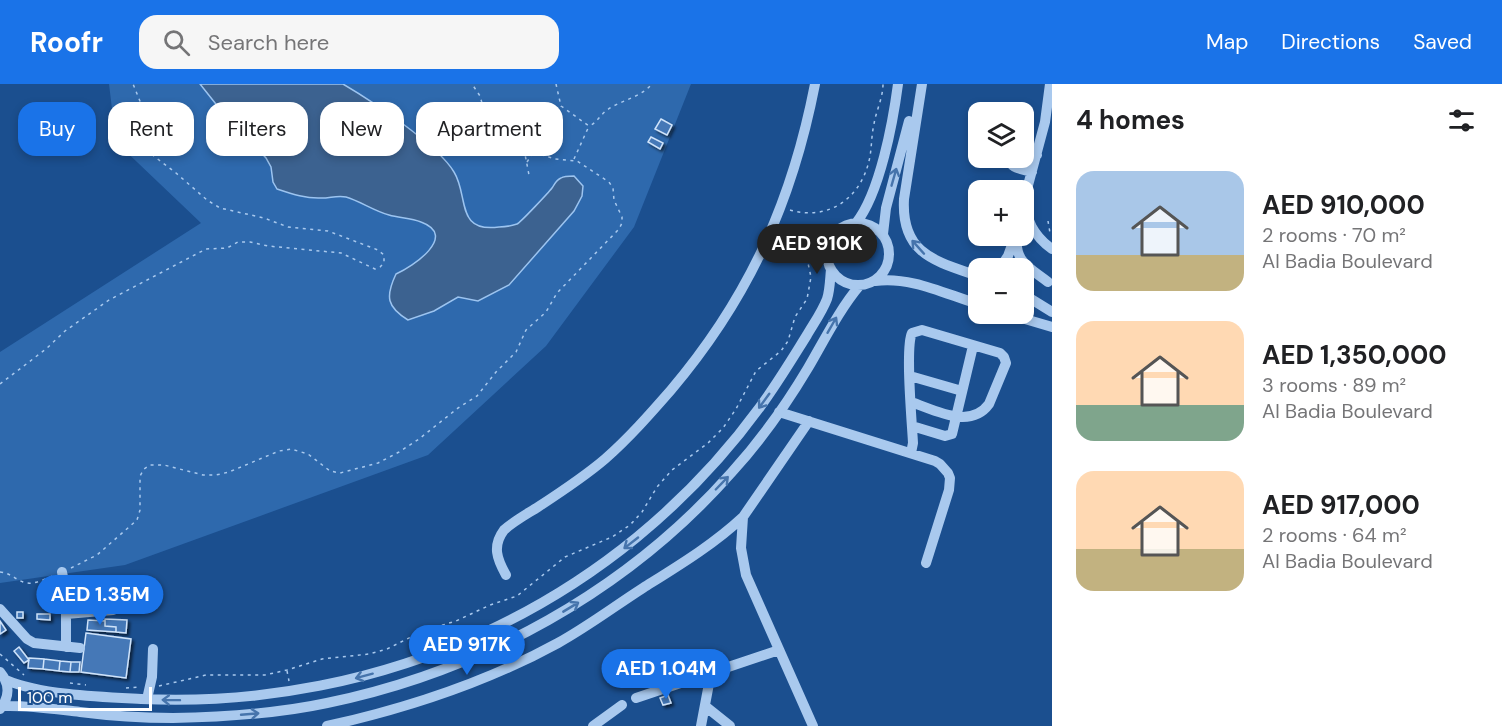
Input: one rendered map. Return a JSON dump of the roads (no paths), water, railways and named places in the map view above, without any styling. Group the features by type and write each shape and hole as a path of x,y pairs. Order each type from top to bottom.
{"street":[{"path":"506,575 496,552 498,540 504,530 591,470 622,443 657,407 722,324 751,273 781,207 799,153 815,84"},
{"path":"856,223 869,203 886,146 898,84"},
{"path":"883,234 886,208 902,150 915,84"},
{"path":"922,84 904,199 903,215 906,229 917,248 928,257 968,272"},
{"path":"1030,180 1045,122 1050,84"},
{"path":"1019,168 1032,172"},
{"path":"3,676 17,685 39,689 147,699 209,700 250,697 359,677 426,657 491,630 553,597 612,558 687,492 733,442 774,389 823,309 829,289 831,269 827,254 831,239 841,228 856,223 871,225 883,234 889,246 889,260 883,273 874,281"},
{"path":"1034,231 1038,238 1052,249"},
{"path":"1015,246 1021,261 1050,283"},
{"path":"831,269 843,282 860,285 874,281 907,282 968,301"},
{"path":"1034,276 1050,283"},
{"path":"3,676 8,693 2,708 34,706 125,716 169,718 250,714 286,710 354,697 439,671 512,640 614,579 675,529 724,480 757,443 779,412 842,308 860,285"},
{"path":"1034,301 1052,312"},
{"path":"1034,322 1052,327"},
{"path":"911,402 956,417 975,415 985,408 1006,363 1005,357 1000,353 922,330 915,330 912,333 909,340 911,402 913,443 911,453"},
{"path":"912,426 947,437 952,432 973,346"},
{"path":"910,376 962,391"},
{"path":"779,412 940,464 950,478 949,490 926,563"},
{"path":"327,726 420,703 515,665 560,642 704,549 744,517 809,421"},
{"path":"744,517 742,562 813,726"},
{"path":"62,572 65,585 66,647"},
{"path":"0,609 30,641 39,645 80,648"},
{"path":"66,614 113,610"},
{"path":"147,699 153,649"},
{"path":"636,698 779,650"},
{"path":"701,726 711,673"},
{"path":"593,726 622,705"},
{"path":"705,706 730,726"}]}
